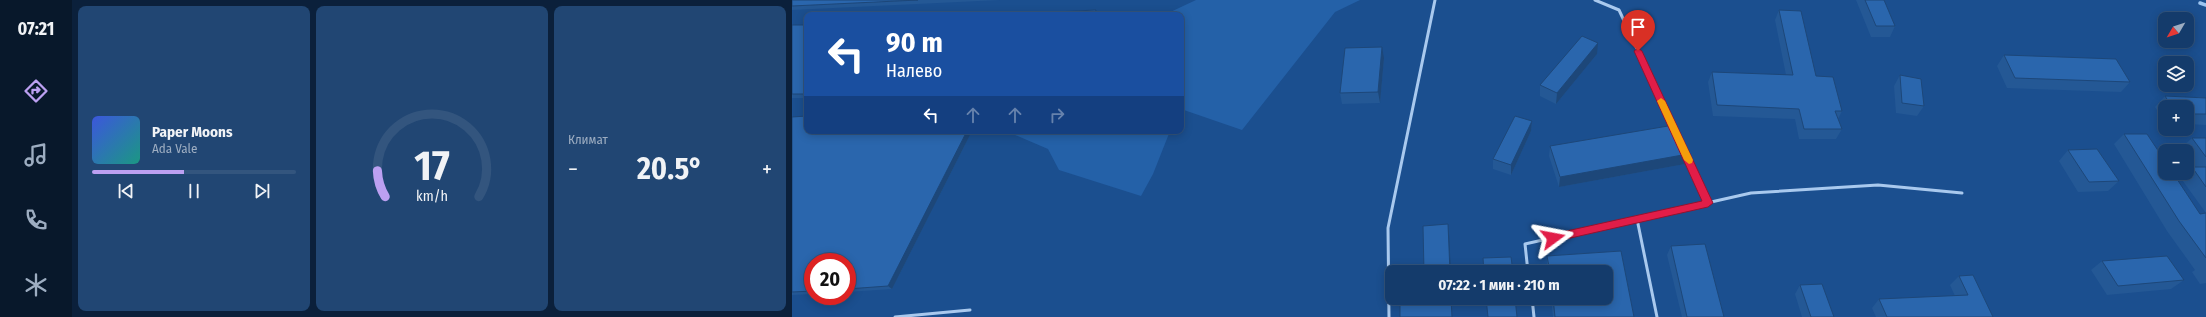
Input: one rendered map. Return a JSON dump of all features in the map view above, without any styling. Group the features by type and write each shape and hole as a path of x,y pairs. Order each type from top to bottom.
{"lane":[{"path":"1389,317 1388,228 1435,0"},
{"path":"1595,0 1619,10 1675,131"},
{"path":"1685,153 1708,203"},
{"path":"1527,265 1525,244 1751,194 1878,185 1962,193"},
{"path":"1637,219 1657,317"},
{"path":"1533,305 1534,317"},
{"path":"895,317 970,310"}],"shaded area":[{"path":"1196,0 1360,0 1335,12 1242,130 1184,110 1184,12 1170,12"},
{"path":"1013,134 1169,134 1153,174 1141,196 1059,170 1048,149"}],"building":[{"path":"792,0 918,0 792,6"},
{"path":"1865,0 1884,0 1895,26 1876,26"},
{"path":"1096,10 1095,12 1056,12"},
{"path":"1779,10 1801,11 1816,76 1833,77 1842,111 1835,111 1842,129 1804,129 1799,109 1717,105 1712,72 1793,75"},
{"path":"792,25 804,25 804,94 792,94"},
{"path":"1582,36 1598,43 1557,93 1540,85"},
{"path":"1382,47 1378,92 1340,93 1345,48"},
{"path":"2004,55 2116,59 2130,82 2015,78"},
{"path":"1900,75 1921,79 1924,106 1902,103"},
{"path":"2165,96 2206,98 2206,114 2194,114 2194,100 2168,100"},
{"path":"804,116 804,134 965,134 888,286 856,288 856,253 804,253 804,291 792,292 792,117"},
{"path":"1515,116 1532,121 1511,165 1493,159"},
{"path":"1674,125 1688,154 1560,177 1550,146"},
{"path":"2124,134 2147,134 2158,150 2158,180 2178,180 2200,214 2206,213 2206,258 2179,221"},
{"path":"2192,138 2206,138 2206,157"},
{"path":"2097,149 2119,181 2089,182 2068,150"},
{"path":"2194,167 2206,167 2206,187 2194,170"},
{"path":"1448,224 1450,265 1424,265 1423,226"},
{"path":"1705,244 1724,317 1687,317 1671,246"},
{"path":"1621,251 1634,317 1555,317 1554,305 1613,305 1613,265 1549,265 1547,256"},
{"path":"2167,256 2184,280 2118,286 2102,261"},
{"path":"1511,257 1512,265 1484,265 1483,258"},
{"path":"1973,275 1993,317 1887,317 1879,299 1968,295 1959,276"},
{"path":"1822,284 1834,317 1811,317 1800,285"},
{"path":"1400,305 1451,305 1452,317 1400,317"},
{"path":"1487,305 1516,305 1517,317 1488,317"}],"waterway":[{"path":"2200,3 2206,5"}],"slow traffic":[{"path":"1661,101 1689,160"}],"route":[{"path":"1553,238 1708,203 1638,51"}]}
